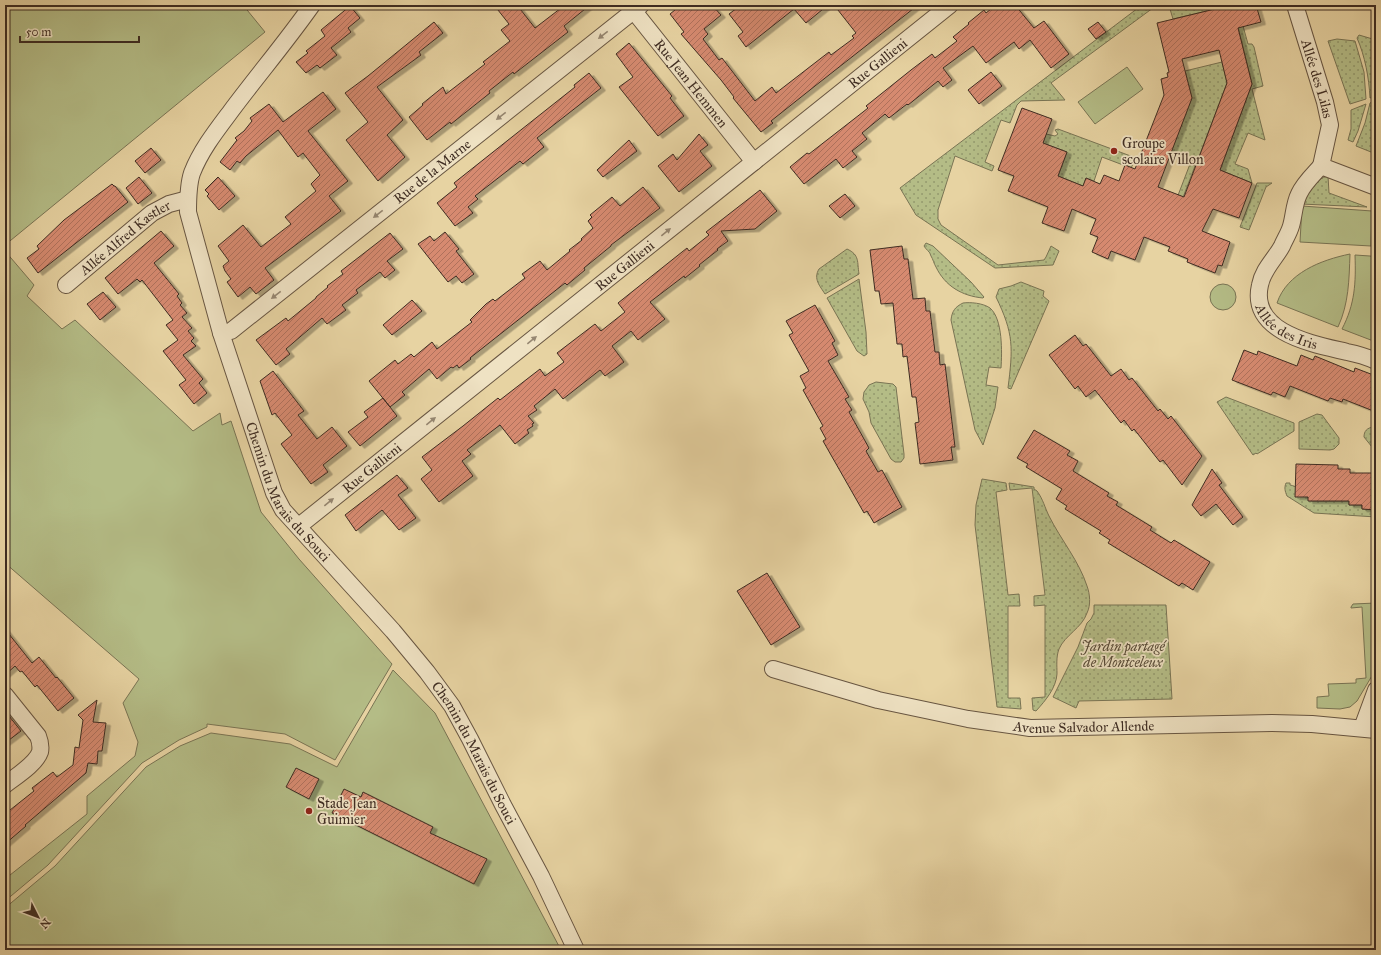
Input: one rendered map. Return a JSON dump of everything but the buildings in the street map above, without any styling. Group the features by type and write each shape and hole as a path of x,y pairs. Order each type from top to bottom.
{"street":[{"name":"Chemin du Marais du Souci","path":"312,5 204,148 192,174 188,199 188,212 221,333 274,493 283,510 398,637 427,672 452,706 503,805 542,876 576,950"},
{"name":"Rue Gallieni","path":"299,526 950,5"},
{"name":"Allée des Lilas","path":"1295,5 1325,102 1330,125 1321,166"},
{"name":"Rue Jean Hemmen","path":"635,7 754,162"},
{"name":"Rue de la Marne","path":"221,333 231,331 635,7"},
{"path":"1321,166 1376,187"},
{"name":"Allée des Iris","path":"1321,166 1305,183 1298,196 1291,226 1281,247 1265,271 1260,283 1258,293 1259,304 1264,316 1280,330 1290,335 1323,347 1348,352 1376,361"},
{"name":"Allée Alfred Kastler","path":"66,285 152,213 169,204 188,199"},
{"name":"Avenue Salvador Allende","path":"773,669 878,700 968,719 1030,728 1272,723 1369,729 1376,690"},
{"path":"5,695 38,736 40,744 40,752 36,760 5,785"}],"green space":[{"path":"5,5 243,5 265,32 5,245"},
{"path":"1142,5 1157,5 1051,83 1065,100 1021,101 1017,105 1010,123 1001,120 985,162 994,166 992,171 955,156 938,210 938,219 941,225 998,265 1044,260 1051,246 1059,251 1053,265 995,268 916,215 900,188"},
{"path":"1185,5 1214,5 1215,9 1173,19 1170,9"},
{"path":"1243,26 1248,44 1252,44 1254,47 1263,86 1252,89 1265,140 1248,133 1235,164 1248,169 1252,183 1220,170 1252,84 1238,27"},
{"path":"1359,35 1376,40 1376,96 1370,98 1366,67 1357,38"},
{"path":"1337,39 1355,41 1364,72 1366,99 1350,104 1328,41"},
{"path":"1222,62 1227,83 1197,162 1171,152 1192,98 1185,71"},
{"path":"1127,67 1143,89 1095,124 1078,102"},
{"path":"1376,100 1376,154 1356,146 1365,123 1370,103"},
{"path":"1366,104 1353,142 1348,140 1351,129 1351,110"},
{"path":"1058,129 1136,158 1131,168 1102,157 1094,181 1086,178 1083,186 1058,176 1067,152 1043,143 1046,134 1055,136 1058,134 1055,130"},
{"path":"1190,164 1195,166 1177,213 1172,211"},
{"path":"1328,176 1329,193 1367,207 1301,204 1316,183 1323,177"},
{"path":"1257,183 1272,183 1266,187 1249,230 1240,227"},
{"path":"1302,206 1372,211 1371,246 1300,242"},
{"path":"926,243 933,246 971,282 984,297 968,295 949,285 940,274 930,253 924,246"},
{"path":"847,249 856,256 859,274 825,294 819,285 817,273 819,269"},
{"path":"5,251 34,285 27,296 62,329 75,320 193,431 220,413 222,425 231,421 261,512 299,559 392,664 335,760 285,734 207,724 207,727 179,740 142,763 48,865 5,901 5,879 87,814 87,796 135,756 138,742 123,703 139,679 5,563"},
{"path":"1350,254 1349,282 1342,318 1338,327 1277,303 1282,293 1297,276 1317,264"},
{"path":"1355,255 1376,257 1376,342 1342,329 1350,311 1354,293"},
{"path":"859,279 866,332 867,354 864,356 857,351 827,298"},
{"path":"1021,282 1044,291 1043,296 1049,301 1011,389 1008,388 1011,362 1011,341 1006,321 996,297 999,289"},
{"path":"1223,284 1232,288 1236,297 1232,306 1223,310 1214,306 1210,297 1214,288"},
{"path":"963,303 976,303 990,308 997,320 1001,336 1001,368 989,367 986,385 998,387 995,408 983,445 975,430 951,320 954,310"},
{"path":"876,382 893,384 896,387 904,454 904,458 901,462 895,462 891,459 871,423 869,412 863,399 864,392 869,385"},
{"path":"1226,397 1294,423 1294,431 1253,455 1217,402"},
{"path":"1317,414 1322,415 1339,438 1339,444 1334,449 1330,450 1299,449 1299,422"},
{"path":"1376,427 1376,452 1364,437 1366,430"},
{"path":"982,479 1006,483 1007,490 996,492 1008,595 1019,594 1020,606 1008,606 1008,698 1020,698 1021,709 997,707 975,525 976,505"},
{"path":"1009,483 1034,487 1037,491 1054,525 1084,577 1090,603 1085,618 1059,649 1055,684 1047,698 1036,711 1033,710 1032,698 1045,697 1045,605 1034,606 1034,596 1045,595 1032,488 1010,490"},
{"path":"1286,483 1290,483 1290,485 1301,490 1309,501 1349,501 1349,505 1362,505 1362,509 1376,510 1376,517 1314,513 1287,496 1285,490"},
{"path":"1376,603 1376,669 1357,701 1350,707 1340,709 1317,708 1317,697 1329,696 1328,684 1356,683 1356,679 1366,678 1362,607 1351,607 1353,604"},
{"name":"Jardin partagé de Montceleux","path":"1094,605 1166,605 1172,699 1079,701 1076,708 1053,697 1078,647 1087,623 1094,613"},
{"name":"Stade Jean Guimier","path":"393,670 435,713 561,950 5,950 5,908 55,866 146,767 180,746 211,733 290,744 337,767"}],"place":[{"name":"Groupe scolaire Villon","path":"1114,151"},
{"name":"Stade Jean Guimier","path":"309,811"}]}
